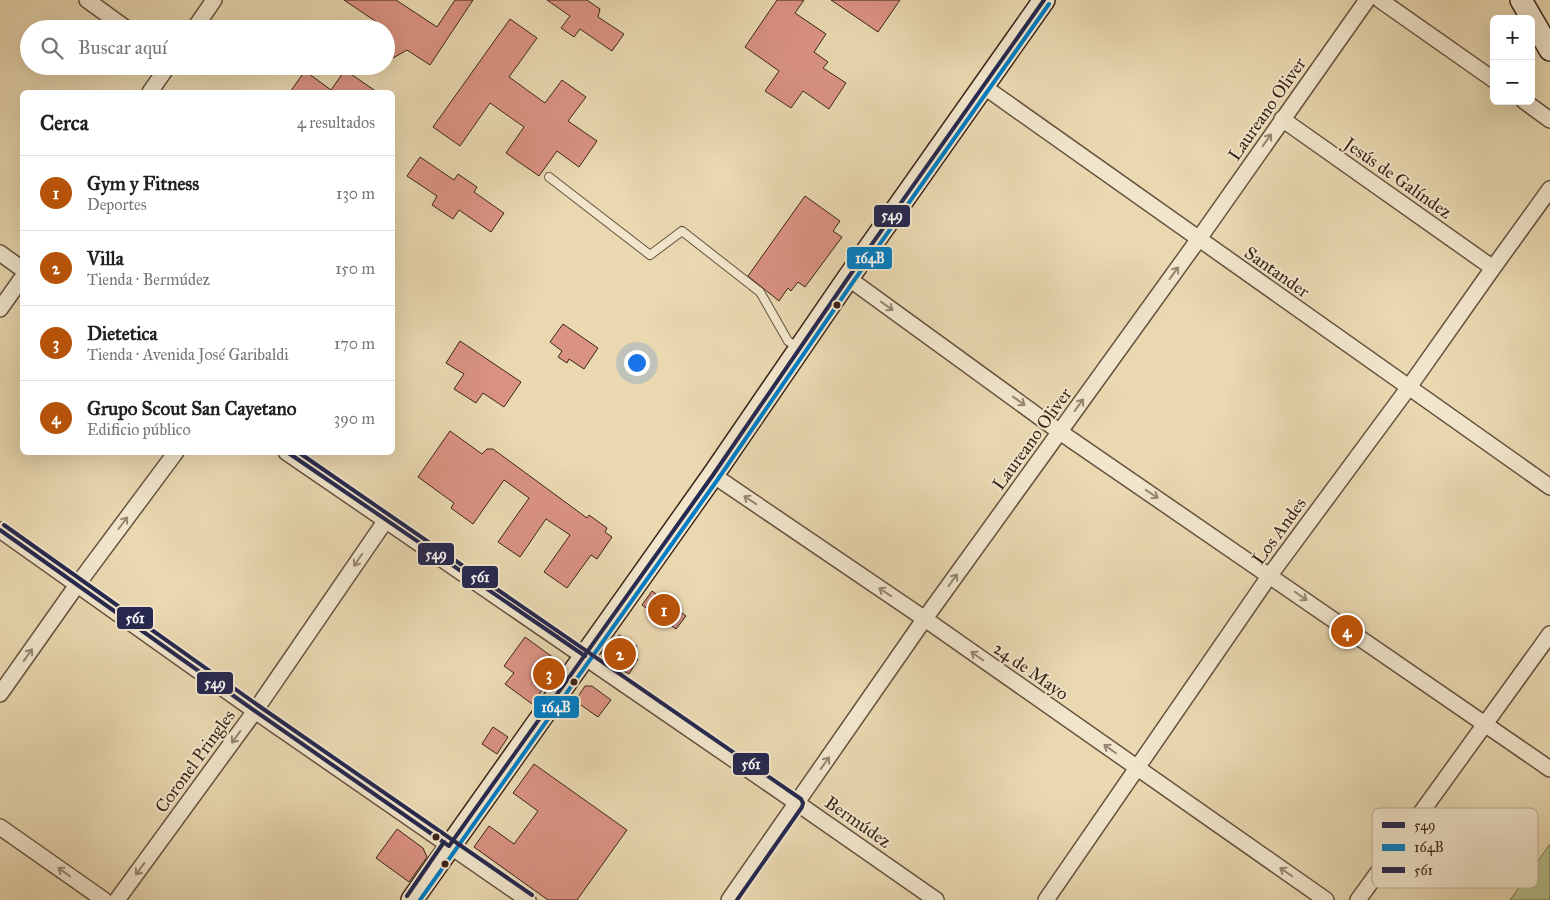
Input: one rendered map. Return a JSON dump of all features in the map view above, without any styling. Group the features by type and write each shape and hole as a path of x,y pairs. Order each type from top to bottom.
{"main road":[{"path":"412,900 713,475 799,348 1044,0"},
{"path":"1521,0 1550,50"}],"street":[{"path":"87,0 115,20"},
{"path":"200,20 214,0"},
{"name":"Laureano Oliver","path":"729,900 925,619 1198,240 1367,0"},
{"path":"1380,0 1490,77"},
{"path":"151,90 162,75"},
{"name":"Santander","path":"983,86 1198,240 1550,487"},
{"path":"1529,105 1550,120"},
{"name":"Jesús de Galíndez","path":"1282,119 1493,268"},
{"name":"Los Andes","path":"1046,900 1270,575 1409,387 1550,189"},
{"path":"0,253 20,268"},
{"path":"848,278 1060,432 1550,769"},
{"path":"0,309 20,281"},
{"path":"0,694 77,585 174,455"},
{"name":"Bermúdez","path":"290,455 585,656 936,900"},
{"name":"24 de Mayo","path":"713,475 925,619 1326,900"},
{"name":"Coronel Pringles","path":"117,900 255,711 386,520"},
{"path":"0,530 255,711 528,900"},
{"path":"1425,808 1550,634"},
{"path":"0,827 104,900"},
{"path":"1358,900 1372,881"}],"lane":[{"path":"549,177 650,255 682,231 760,292 788,341 799,348"}],"green space":[{"path":"1550,844 1550,900 1510,900 1519,888 1538,888 1538,861"}],"building":[{"path":"344,0 396,0 437,27 455,0 473,0 430,65 407,50 395,57 395,20 374,20"},
{"path":"547,0 587,0 600,9 598,17 624,34 612,51 580,29 574,37 561,28 570,16"},
{"path":"777,0 804,0 795,13 826,34 814,52 828,62 823,68 846,83 829,109 803,91 791,108 765,91 779,71 745,47"},
{"path":"831,0 900,0 878,32"},
{"path":"510,19 537,38 509,77 545,103 562,80 586,97 568,121 597,141 579,167 557,151 539,176 506,153 524,127 490,103 460,146 433,127"},
{"path":"302,75 310,75 331,90 291,90"},
{"path":"342,75 352,75 374,90 331,90"},
{"path":"420,157 454,180 458,174 477,187 474,192 504,213 491,232 459,210 453,219 432,205 437,196 407,176"},
{"path":"805,196 840,221 833,231 842,237 805,287 798,282 791,291 788,288 779,301 748,276"},
{"path":"563,324 598,348 584,369 569,359 567,363 558,357 562,351 550,342"},
{"path":"460,341 521,382 504,407 483,393 476,403 454,389 464,374 446,363"},
{"path":"450,431 482,454 487,449 493,449 587,518 589,515 607,528 605,532 612,537 597,559 591,555 567,588 544,572 570,535 546,519 520,557 498,542 529,498 504,480 473,524 451,508 454,503 418,477"},
{"path":"652,591 686,616 676,629 642,605"},
{"path":"619,635 637,646 631,655 638,659 629,674 611,664 608,653"},
{"path":"525,637 558,661 559,664 559,667 532,704 505,684 514,673 504,666"},
{"path":"585,686 592,686 611,700 598,717 575,701"},
{"path":"493,727 508,737 497,754 482,744"},
{"path":"534,764 627,830 577,900 548,900 474,847 489,826 514,844 538,811 513,793"},
{"path":"397,829 423,848 427,857 409,882 376,858"}],"transit line":[{"name":"549","path":"0,530 449,846 713,475 848,278 1044,0"},
{"name":"164B","path":"420,900 718,479 853,282 1049,4"},
{"name":"549","path":"291,455 585,656"},
{"name":"561","path":"302,455 801,799 802,807 737,900"},
{"name":"561","path":"4,525 259,706 532,895"},
{"name":"561","path":"407,896 444,842"}],"place":[{"name":"Gym y Fitness","path":"664,610"},
{"name":"Grupo Scout San Cayetano","path":"1347,631"},
{"name":"Villa","path":"620,654"},
{"name":"Dietetica","path":"549,674"}]}
